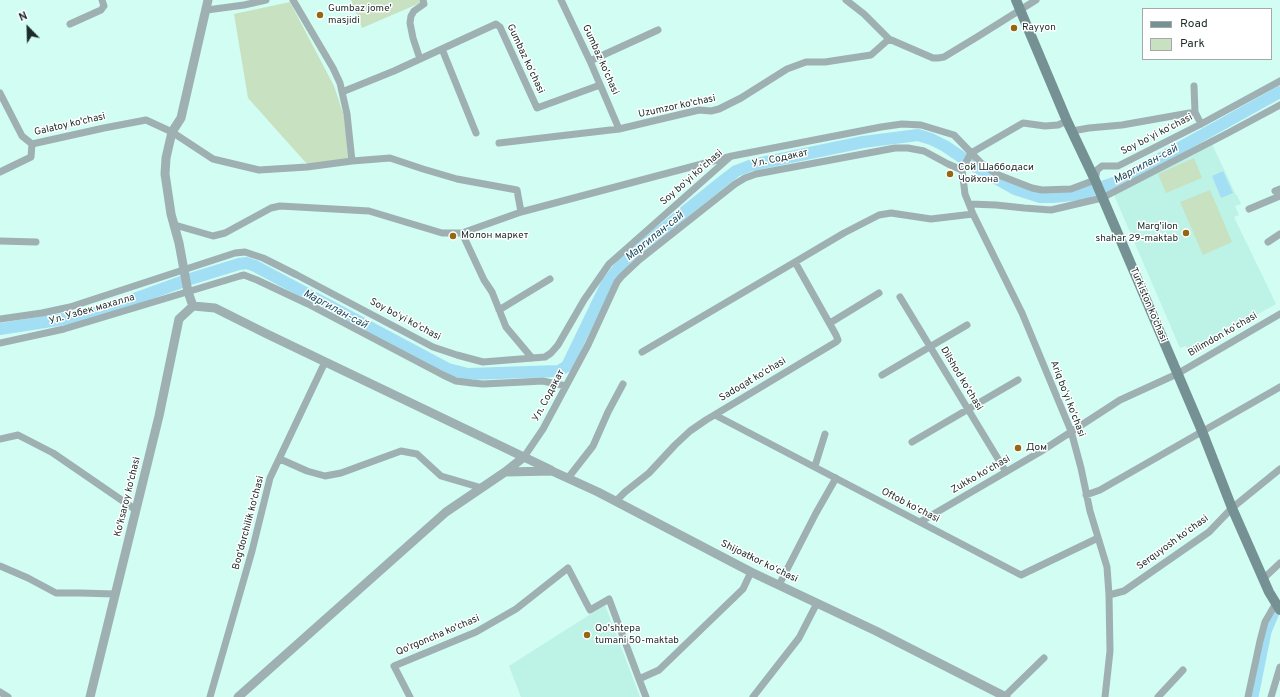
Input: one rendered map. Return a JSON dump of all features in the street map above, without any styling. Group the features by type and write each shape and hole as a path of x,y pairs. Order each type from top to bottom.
{"main road":[{"name":"Turkiston ko’chasi","path":"1016,0 1067,121 1095,180 1202,431 1232,508 1269,592 1278,607"}],"street":[{"path":"70,24 101,10 104,6 102,0"},
{"path":"208,0 207,10 181,118 172,132 166,158 165,174 171,214 175,225 188,292 193,306 215,308 552,471"},
{"path":"207,10 244,5 266,0"},
{"path":"293,0 333,68 340,83 348,114 352,161"},
{"path":"420,59 410,23 411,16 414,11 424,4 423,0"},
{"name":"Gumbaz ko'chasi","path":"561,0 619,129"},
{"path":"846,0 864,14 889,39 933,58 944,56 1036,0"},
{"name":"Gumbaz koʻchasi","path":"342,92 394,71 494,25 499,25 537,108 600,85"},
{"path":"590,62 658,30"},
{"name":"Uzumzor ko'chasi","path":"499,143 619,129 699,110 711,111 719,109 741,98 787,69 806,62 825,62 871,55 889,39"},
{"path":"442,49 476,133"},
{"name":"Soy boʻyi koʻchasi","path":"175,225 213,236 225,233 271,208 280,206 369,211 442,233 462,233 520,212 732,156 902,124 921,125 954,135 970,154 996,174 1032,188 1042,190 1071,189 1095,180 1097,170 1102,166 1118,166 1201,124 1280,81"},
{"path":"1194,86 1195,112 1201,124"},
{"name":"Galatoy ko'chasi","path":"0,92 22,136 32,144 146,120 172,132"},
{"path":"970,204 1050,210 1102,198 1280,105"},
{"path":"1072,131 1122,125 1195,112"},
{"path":"962,168 970,154 1024,123 1045,126 1058,125 1067,121"},
{"path":"172,132 213,159 259,170 307,167 390,158 457,178 517,190 520,212"},
{"path":"0,172 31,157 32,144"},
{"name":"Ул. Содакат","path":"524,457 543,429 566,386 588,344 617,282 650,251 745,178 756,174 874,151 908,148 924,151 948,164 962,168"},
{"name":"Soy boʻyi koʻchasi","path":"0,319 70,307 235,252 245,252 263,258 297,275 433,347 483,362 545,357 558,345 584,300 608,264 732,156"},
{"name":"Ariq boʻyi koʻchasi","path":"962,168 965,194 973,214 1022,313 1071,431 1086,495 1107,567 1110,651 1105,697"},
{"path":"1249,209 1279,194"},
{"path":"642,352 844,233 879,215 891,213 931,219 973,214"},
{"path":"462,233 484,280 492,292 506,327 532,358"},
{"path":"1268,242 1280,234"},
{"path":"0,241 36,242"},
{"name":"Sadoqat koʻchasi","path":"616,501 649,473 690,431 834,344 838,340 830,323 795,262"},
{"name":"Ул. Узбек махалла","path":"0,342 64,329 240,276 250,277 308,304 456,381 472,384 483,384 544,381 566,386"},
{"path":"499,310 550,279"},
{"path":"830,323 879,293"},
{"name":"Dilshod koʻchasi","path":"900,297 1006,472"},
{"name":"Ko'ksaroy ko'chasi","path":"90,697 159,416 179,319 193,306"},
{"name":"Bilimdon koʻchasi","path":"1177,374 1280,314"},
{"path":"882,375 967,325"},
{"name":"Bog'dorchilik ko'chasi","path":"210,697 252,551 270,478 325,362"},
{"name":"Zukko koʻchasi","path":"920,522 1040,452 1120,400 1177,374"},
{"path":"912,442 1018,380"},
{"path":"568,478 593,446 608,412 623,384"},
{"path":"1086,495 1100,490 1280,387"},
{"name":"Oftob koʻchasi","path":"715,415 1021,575 1098,538"},
{"path":"815,466 825,434"},
{"path":"0,439 18,436 53,453 136,510"},
{"path":"280,459 307,471 325,476 342,473 400,451 417,454 441,476 482,488"},
{"path":"238,697 446,512 524,457"},
{"name":"Serquyosh koʻchasi","path":"1109,595 1124,591 1209,532 1232,508 1280,469"},
{"name":"Shijoatkor koʻchasi","path":"501,474 552,471 568,478 616,501 751,572 876,631 1005,697"},
{"path":"779,585 836,478"},
{"path":"1263,579 1280,564"},
{"path":"0,566 28,578 56,593 115,594"},
{"name":"Qo'rgoncha ko'chasi","path":"410,697 394,666 476,632 516,609 568,568 590,610 610,599 646,697"},
{"path":"639,679 659,670 743,589 751,572"},
{"path":"752,697 799,638 817,603"},
{"path":"1248,697 1265,622 1278,607"},
{"path":"1005,697 1044,658"},
{"path":"1271,697 1280,667"},
{"path":"1158,697 1183,670"},
{"path":"0,692 8,697"}],"shaded area":[{"name":"Marg'ilon shahar 29-maktab","path":"1212,144 1241,204 1235,206 1239,215 1234,217 1276,304 1189,353 1186,346 1180,348 1114,195"},
{"path":"1223,171 1233,193 1221,198 1212,176"},
{"name":"Qo'shtepa tumani 50-maktab","path":"605,605 640,697 521,697 509,666"}],"green space":[{"path":"351,0 419,0 420,3 362,28"},
{"path":"290,2 334,86 344,116 349,160 307,164 248,98 234,14"},
{"path":"1194,158 1202,178 1166,193 1158,174"},
{"path":"1210,190 1232,242 1203,255 1180,202"}],"waterway":[{"name":"Маргилан-сай","path":"0,329 90,315 187,280 239,264 247,263 448,369 468,374 559,371 567,366 607,283 626,259 736,171 752,165 863,142 918,135 931,139 945,146 976,167 1015,189 1040,197 1081,194 1120,181 1280,92"},
{"path":"1255,697 1268,632 1279,606"}],"place":[{"name":"Gumbaz jome' masjidi","path":"320,15"},
{"name":"Rayyon","path":"1014,28"},
{"name":"Сой Шаббодаси Чойхона","path":"950,174"},
{"name":"Marg'ilon shahar 29-maktab","path":"1186,233"},
{"name":"Молон маркет","path":"453,236"},
{"name":"Дом","path":"1018,448"},
{"name":"Qo'shtepa tumani 50-maktab","path":"587,635"}]}
